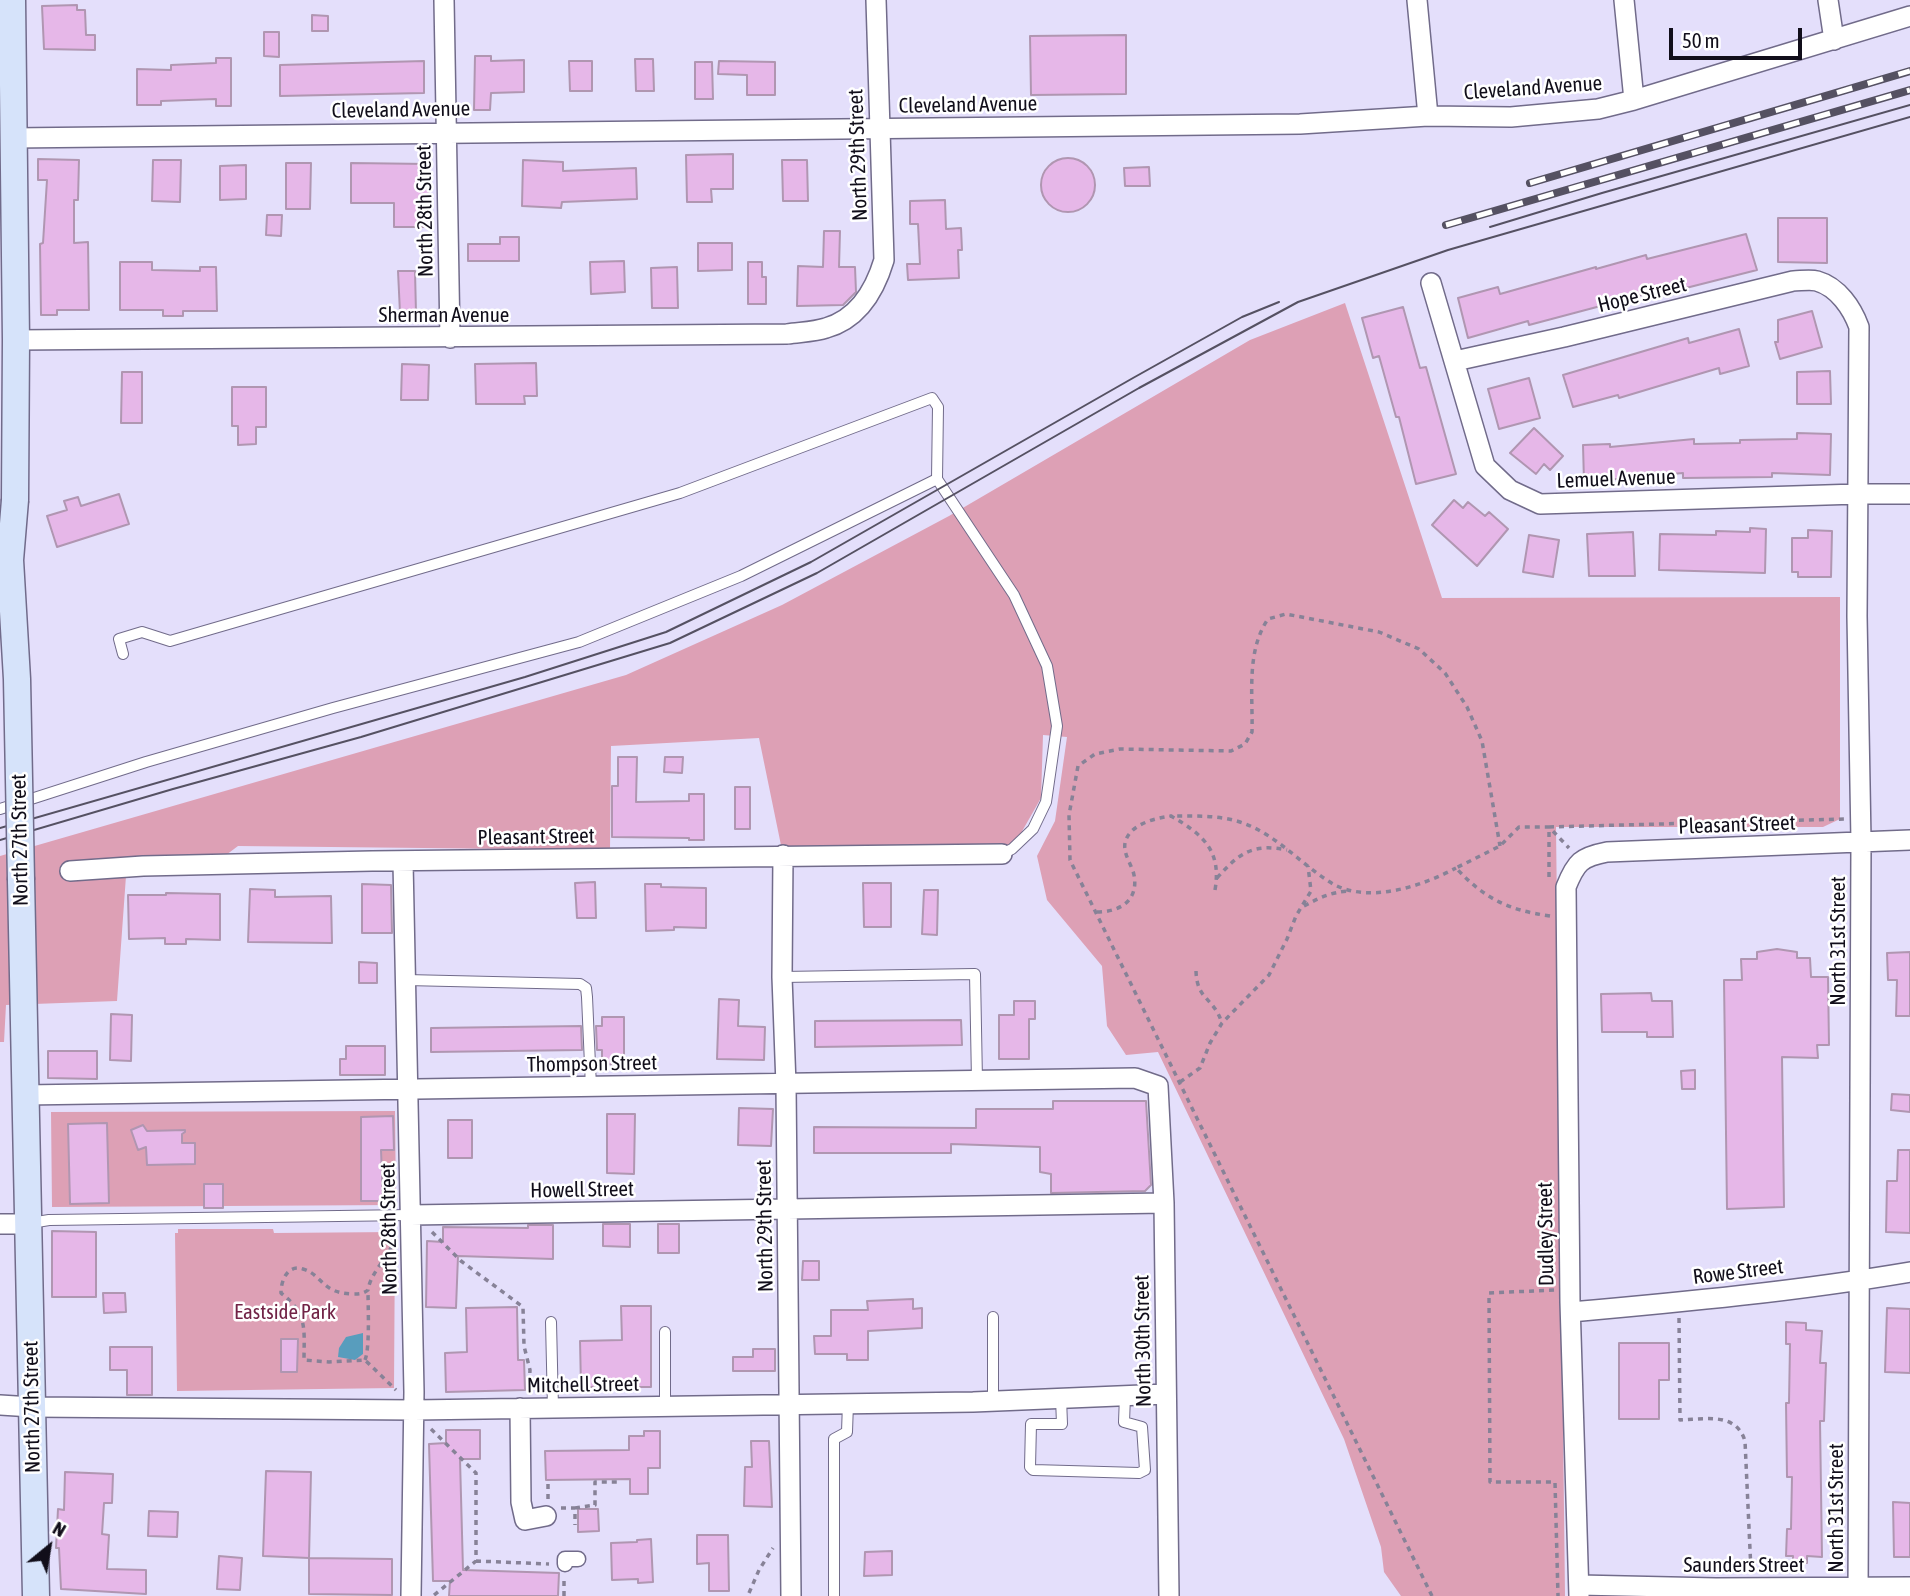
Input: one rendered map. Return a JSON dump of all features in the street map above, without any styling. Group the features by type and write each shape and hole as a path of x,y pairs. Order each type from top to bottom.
{"main road":[{"name":"North 27th Street","path":"12,0 12,138 7,296 16,340 15,500 10,560 17,680 36,1596"}],"street":[{"name":"North 28th Street","path":"444,0 450,338"},
{"name":"North 29th Street","path":"862,303 879,276 884,260 876,0"},
{"path":"1418,0 1428,116"},
{"path":"1624,0 1634,100"},
{"path":"1828,0 1834,40"},
{"name":"Cleveland Avenue","path":"12,138 1300,124 1428,116 1511,117 1598,109 1634,100 1910,16"},
{"name":"Hope Street","path":"1455,361 1793,281 1816,281 1838,293"},
{"name":"Lemuel Avenue","path":"1431,282 1485,466 1510,490 1540,504 1910,494"},
{"name":"North 31st Street","path":"1838,293 1854,312 1859,327 1857,494 1861,841 1858,1592"},
{"name":"Sherman Avenue","path":"16,340 787,334 826,328 852,315 862,303"},
{"name":"Pleasant Street","path":"1576,866 1590,855 1607,852 1910,840"},
{"name":"Pleasant Street","path":"70,871 143,866 1002,854"},
{"name":"North 29th Street","path":"783,855 782,977 791,1404 791,1596"},
{"name":"North 28th Street","path":"403,862 409,1088 417,1219 411,1596"},
{"name":"Dudley Street","path":"1576,866 1566,887 1558,917 1579,1590"},
{"name":"Thompson Street","path":"25,1095 1135,1078 1158,1086"},
{"name":"North 30th Street","path":"1158,1086 1164,1203 1169,1596"},
{"name":"Howell Street","path":"417,1219 1164,1203"},
{"name":"Howell Street","path":"0,1224 27,1224"},
{"name":"Rowe Street","path":"1571,1312 1859,1281 1910,1272"},
{"name":"Mitchell Street","path":"0,1405 414,1410 524,1401 553,1408 993,1401 1166,1394"},
{"path":"524,1401 521,1502 524,1520 546,1516"},
{"name":"Saunders Street","path":"1579,1590 1716,1592 1751,1588 1858,1592 1910,1587"}],"lane":[{"path":"123,654 119,639 142,632 170,641 182,638 680,493 932,398 938,407 937,479 1014,595 1047,666 1057,726 1046,802 1033,829 1012,849 1002,854"},
{"path":"0,808 200,746 579,642 741,576 937,479"},
{"path":"782,977 975,974 978,1082"},
{"path":"406,980 580,984 586,988 591,1087"},
{"name":"Howell Street","path":"27,1224 62,1220 417,1219"},
{"path":"993,1317 993,1401"},
{"path":"551,1322 553,1408"},
{"path":"665,1332 665,1406"},
{"path":"1061,1398 1062,1424 1031,1424 1030,1467 1033,1471 1139,1473 1145,1470 1142,1427 1124,1422 1125,1396"},
{"path":"834,1596 834,1439 847,1432 848,1404"}],"path":[{"path":"1433,1596 1070,860 1069,815 1078,766 1095,754 1120,749 1231,751 1245,744 1252,732 1254,647 1268,619 1286,614 1379,632 1419,649 1445,673 1467,707 1482,741 1500,846"},
{"path":"1171,816 1199,834 1210,846 1217,878 1215,890"},
{"path":"1096,912 1116,911 1125,904 1135,886 1126,853 1125,844 1128,837 1147,822 1171,816 1198,816 1240,822 1273,838 1333,883 1350,891"},
{"path":"1302,908 1334,892 1375,892 1434,880 1500,846 1519,827 1846,819"},
{"path":"1549,827 1576,866"},
{"path":"1549,827 1549,878"},
{"path":"1217,878 1231,861 1247,851 1274,848 1290,851"},
{"path":"1180,1083 1200,1068 1222,1023 1269,975 1296,916 1311,891 1312,879 1308,864"},
{"path":"1456,868 1491,900 1510,908 1558,917"},
{"path":"1550,904 1558,917"},
{"path":"1196,971 1196,986 1200,994 1212,1002 1222,1023"},
{"path":"417,1219 461,1261 523,1307 524,1346 530,1370 524,1401"},
{"path":"365,1360 369,1350 366,1335 370,1281 395,1241"},
{"path":"368,1290 363,1294 336,1292 305,1269 297,1268 284,1276 281,1287 281,1293 302,1315 304,1360 365,1360 398,1391"},
{"path":"1555,1290 1489,1293 1490,1482 1555,1482 1558,1596"},
{"path":"1679,1302 1680,1420 1718,1419 1736,1424 1745,1441 1751,1588"},
{"path":"427,1438 427,1425 477,1474 476,1561"},
{"path":"575,1507 595,1505 596,1482 620,1482"},
{"path":"750,1593 766,1558 778,1541"},
{"path":"433,1596 476,1561 571,1562 564,1596"}],"green space":[{"path":"1345,303 1442,598 1840,597 1840,819 1823,827 1556,827 1565,1596 1401,1596 1384,1572 1381,1547 1344,1439 1158,1052 1126,1055 1107,1026 1102,966 1047,900 1037,856 1055,821 1067,737 1043,735 1041,798 1012,849 783,855 759,738 611,746 610,850 238,846 222,858 127,862 117,1001 6,1005 4,1042 0,1042 0,856 626,675 782,605 949,516 1250,340"},
{"path":"395,1111 396,1205 52,1207 51,1112"},
{"name":"Eastside Park","path":"178,1229 273,1229 274,1233 395,1232 394,1388 177,1391 175,1233 178,1233"}],"water":[{"path":"363,1333 363,1354 355,1360 338,1357 339,1348 346,1337"}],"building":[{"path":"77,5 77,10 85,10 86,35 95,35 95,50 44,49 42,6"},
{"path":"312,15 328,16 328,31 312,31"},
{"path":"264,32 279,32 279,57 264,56"},
{"path":"1126,35 1126,94 1031,95 1030,36"},
{"path":"475,56 491,56 491,61 524,60 524,92 491,93 490,110 474,110"},
{"path":"216,58 231,58 231,106 216,106 216,99 161,101 161,105 137,105 137,69 171,70 171,65 216,63"},
{"path":"635,59 653,59 654,91 636,91"},
{"path":"424,61 424,93 280,96 280,65"},
{"path":"569,61 592,61 592,91 570,91"},
{"path":"719,61 775,62 775,95 747,95 747,75 718,74"},
{"path":"695,62 712,62 713,99 695,99"},
{"path":"733,154 733,189 711,189 712,202 687,202 686,155"},
{"path":"1073,158 1083,162 1091,170 1095,185 1091,200 1083,208 1063,212 1053,208 1045,200 1041,180 1045,170 1053,162"},
{"path":"38,159 79,160 78,200 74,200 74,243 88,242 89,310 57,310 57,315 41,315 40,244 43,243 47,180 38,180"},
{"path":"153,160 181,160 180,202 152,201"},
{"path":"523,160 563,162 563,171 636,168 637,199 562,202 561,208 522,206"},
{"path":"782,160 807,160 808,201 783,201"},
{"path":"286,163 311,163 310,209 286,209"},
{"path":"351,163 428,164 430,227 394,227 394,203 351,203"},
{"path":"246,165 246,199 220,200 220,166"},
{"path":"1149,167 1150,186 1125,186 1124,168"},
{"path":"945,200 946,229 961,228 962,250 958,250 959,278 908,280 907,264 920,264 918,224 910,224 910,201"},
{"path":"267,215 282,215 281,236 266,235"},
{"path":"1778,218 1827,218 1827,263 1778,262"},
{"path":"824,231 840,231 839,267 855,267 856,292 843,305 797,306 798,266 823,267"},
{"path":"1746,234 1757,270 1678,290 1676,286 1529,325 1528,321 1468,338 1458,298 1498,287 1500,294 1596,267 1646,255 1647,259"},
{"path":"500,237 519,237 519,261 468,261 468,244 500,244"},
{"path":"698,243 732,243 732,270 698,271"},
{"path":"624,261 625,292 591,294 590,262"},
{"path":"120,262 152,262 152,270 200,271 200,267 216,267 217,311 183,311 183,316 163,316 163,310 120,310"},
{"path":"748,262 762,262 762,277 766,277 766,304 748,304"},
{"path":"677,267 678,308 652,308 651,268"},
{"path":"398,271 415,271 416,313 400,313"},
{"path":"1403,307 1420,368 1426,367 1456,474 1416,484 1399,417 1396,417 1379,356 1373,358 1362,318"},
{"path":"1812,311 1822,347 1780,359 1775,342 1778,342 1778,320"},
{"path":"1739,329 1749,366 1720,374 1719,368 1619,398 1618,395 1573,407 1563,375 1688,338 1689,343"},
{"path":"536,363 537,396 524,396 525,404 476,404 475,364"},
{"path":"402,364 429,365 428,400 401,400"},
{"path":"1830,371 1831,404 1797,404 1797,372"},
{"path":"122,372 142,372 142,423 121,423"},
{"path":"1529,378 1540,418 1499,429 1488,389"},
{"path":"232,387 266,387 266,427 256,427 256,444 238,445 238,426 232,426"},
{"path":"1534,428 1563,456 1550,470 1544,464 1536,474 1510,453"},
{"path":"1797,433 1831,434 1830,475 1772,473 1772,477 1683,478 1683,473 1584,482 1583,445 1610,444 1610,447 1694,439 1694,444 1740,443 1740,440 1797,439"},
{"path":"119,494 129,524 57,547 47,516 67,510 64,501 78,497 81,506"},
{"path":"1454,500 1463,508 1468,502 1485,516 1489,512 1508,529 1477,566 1432,525"},
{"path":"1750,528 1766,529 1765,573 1659,570 1660,534 1716,535 1716,531 1750,532"},
{"path":"1808,530 1832,531 1831,577 1798,577 1798,572 1792,572 1792,538 1808,538"},
{"path":"1633,532 1635,576 1589,576 1587,534"},
{"path":"1529,535 1559,540 1553,577 1523,572"},
{"path":"618,757 637,757 636,802 689,801 689,794 704,794 704,840 612,837 612,786 618,786"},
{"path":"665,757 683,757 682,773 664,772"},
{"path":"735,787 750,787 750,829 735,829"},
{"path":"595,882 596,918 577,918 575,883"},
{"path":"863,883 891,883 891,927 864,927"},
{"path":"362,884 391,885 392,933 362,933"},
{"path":"645,884 706,888 706,928 674,927 674,930 646,931"},
{"path":"250,889 275,890 275,897 331,896 332,943 248,942"},
{"path":"924,890 938,890 937,935 922,934"},
{"path":"220,894 220,940 186,939 186,944 165,944 165,938 129,939 128,895"},
{"path":"1777,949 1797,952 1797,958 1810,958 1811,977 1828,977 1829,1045 1817,1045 1818,1058 1782,1057 1784,1207 1727,1209 1724,980 1742,980 1741,959 1757,959 1757,952"},
{"path":"1910,952 1910,1016 1896,1016 1897,980 1888,980 1887,953"},
{"path":"359,962 377,963 377,983 359,983"},
{"path":"1651,993 1652,1001 1672,1001 1673,1037 1647,1037 1647,1032 1602,1032 1601,994"},
{"path":"719,999 739,1000 738,1026 765,1027 764,1060 717,1059"},
{"path":"1014,1001 1035,1001 1035,1019 1029,1019 1029,1059 999,1059 999,1015 1014,1015"},
{"path":"111,1014 132,1015 131,1061 110,1060"},
{"path":"602,1017 624,1017 624,1065 602,1064 602,1050 597,1050 596,1026 602,1026"},
{"path":"961,1020 962,1045 815,1047 815,1021"},
{"path":"581,1026 582,1050 431,1052 431,1028"},
{"path":"346,1046 385,1046 385,1075 340,1075 340,1059 346,1059"},
{"path":"48,1051 97,1051 97,1079 48,1078"},
{"path":"1695,1070 1695,1089 1682,1089 1681,1071"},
{"path":"1892,1094 1910,1095 1910,1112 1891,1110"},
{"path":"1053,1101 1146,1101 1151,1185 1145,1191 1051,1193 1051,1174 1040,1172 1040,1147 951,1144 951,1153 814,1153 814,1127 976,1128 976,1109 1053,1109"},
{"path":"739,1108 773,1109 771,1146 738,1145"},
{"path":"607,1114 635,1114 634,1174 607,1173"},
{"path":"393,1116 394,1150 381,1150 383,1201 361,1201 361,1117"},
{"path":"448,1120 472,1120 472,1158 448,1158"},
{"path":"107,1123 109,1203 70,1204 68,1124"},
{"path":"143,1125 147,1131 185,1130 182,1143 195,1143 195,1164 147,1165 146,1147 138,1150 131,1130"},
{"path":"1898,1150 1910,1150 1910,1233 1886,1232 1887,1181 1897,1181"},
{"path":"204,1184 223,1184 223,1208 204,1208"},
{"path":"603,1224 630,1224 630,1247 603,1246"},
{"path":"658,1224 679,1224 679,1253 658,1253"},
{"path":"528,1225 553,1225 553,1259 458,1256 456,1308 426,1307 427,1241 443,1242 443,1227 528,1228"},
{"path":"52,1231 96,1232 96,1297 52,1297"},
{"path":"803,1261 819,1261 819,1280 802,1280"},
{"path":"103,1293 125,1293 126,1312 104,1313"},
{"path":"913,1299 913,1309 922,1308 922,1328 868,1331 868,1360 847,1360 847,1354 815,1354 814,1336 831,1336 831,1310 868,1310 867,1301"},
{"path":"621,1306 651,1306 651,1387 581,1387 580,1341 622,1340"},
{"path":"517,1307 518,1360 524,1360 525,1390 446,1392 445,1353 467,1352 466,1308"},
{"path":"1887,1308 1910,1309 1910,1373 1885,1372"},
{"path":"1786,1322 1806,1323 1806,1330 1822,1331 1820,1363 1826,1363 1824,1421 1820,1421 1822,1557 1807,1556 1807,1563 1793,1563 1793,1556 1786,1556 1787,1529 1791,1529 1792,1477 1787,1477 1786,1403 1789,1403 1790,1344 1786,1344"},
{"path":"281,1339 298,1339 297,1372 281,1372"},
{"path":"1619,1343 1669,1343 1669,1380 1659,1380 1659,1419 1619,1419"},
{"path":"110,1347 152,1347 152,1395 127,1395 127,1370 110,1370"},
{"path":"753,1349 775,1349 775,1371 733,1371 733,1357 753,1357"},
{"path":"446,1430 480,1430 480,1459 460,1459 463,1570 559,1573 558,1596 449,1596 450,1581 433,1581 429,1444 446,1443"},
{"path":"644,1431 660,1431 660,1468 648,1468 648,1494 630,1494 630,1479 546,1480 545,1451 629,1450 629,1436 644,1436"},
{"path":"751,1441 769,1441 772,1507 744,1506 745,1467 752,1467"},
{"path":"266,1471 311,1472 309,1558 263,1556"},
{"path":"65,1472 113,1474 112,1503 104,1503 102,1534 109,1535 107,1569 146,1570 146,1594 61,1589 59,1548 56,1548 58,1509 64,1510"},
{"path":"1893,1502 1910,1503 1910,1557 1894,1557"},
{"path":"578,1509 598,1509 599,1531 578,1532"},
{"path":"149,1511 178,1512 177,1537 148,1536"},
{"path":"697,1535 728,1535 729,1591 709,1591 709,1563 697,1564"},
{"path":"651,1539 653,1582 638,1583 638,1579 612,1580 611,1543"},
{"path":"892,1551 892,1575 864,1576 865,1552"},
{"path":"219,1556 242,1558 240,1590 217,1589"},
{"path":"309,1558 392,1559 392,1595 309,1594"}],"tram line":[{"path":"1490,227 1910,105"},
{"path":"0,840 361,737 670,643 817,573 1139,388 1298,302 1448,250 1910,117"},
{"path":"0,828 525,677 666,632 811,562 1242,317 1279,302"}],"railway":[{"path":"1530,183 1910,71"},
{"path":"1446,225 1910,90"}]}
